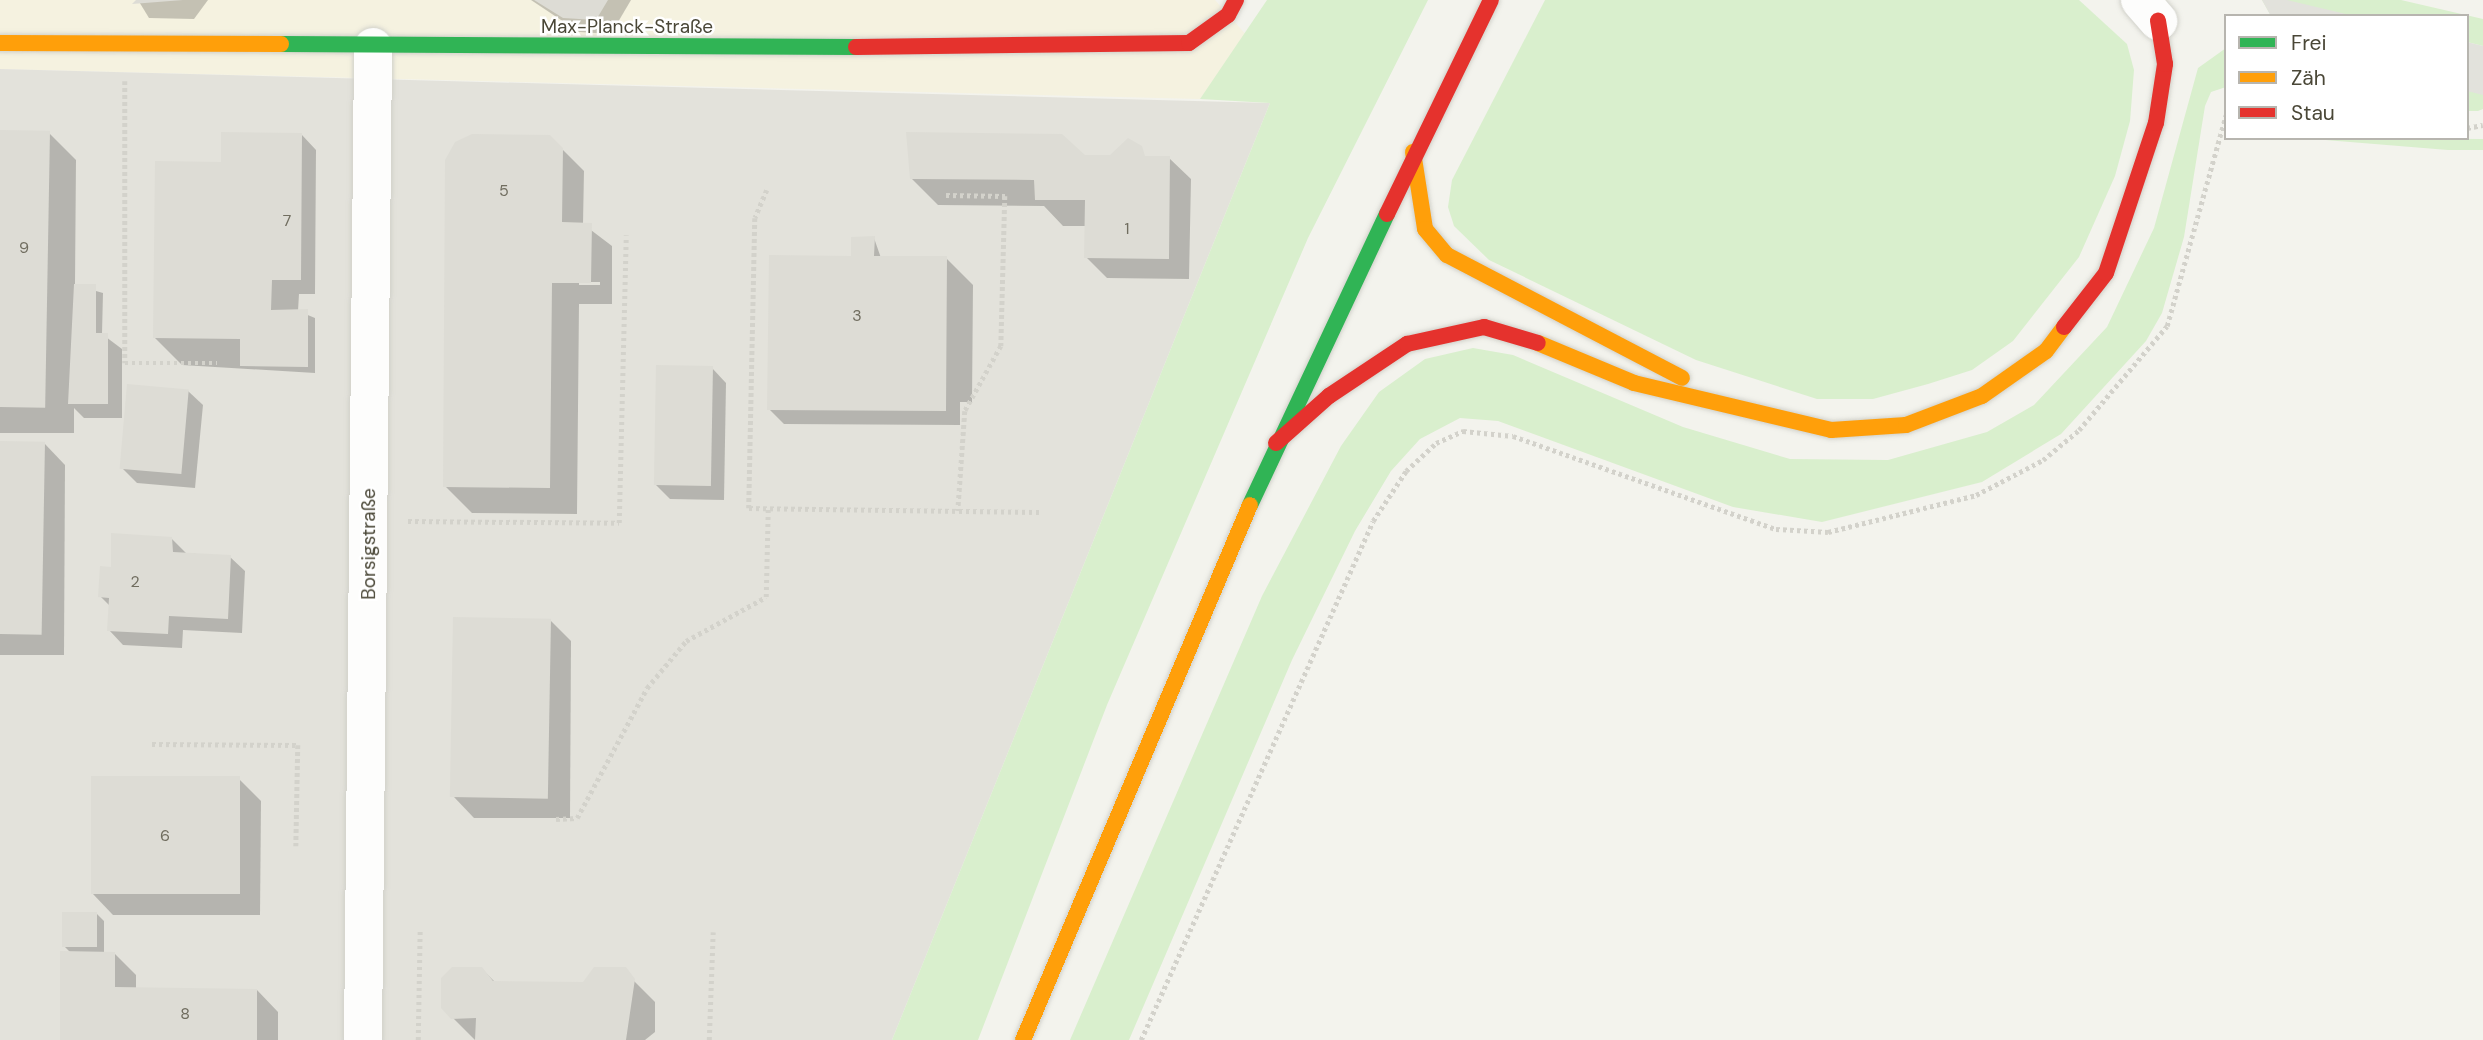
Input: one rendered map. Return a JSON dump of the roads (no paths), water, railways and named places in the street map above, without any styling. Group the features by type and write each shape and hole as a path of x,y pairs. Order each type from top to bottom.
{"main road":[{"name":"Max-Planck-Straße","path":"0,43 373,47 1144,48 1189,43 1228,15 1236,0"},
{"path":"1023,1040 1276,443 1413,152 1491,0"},
{"path":"1276,443 1337,390 1407,344 1484,327 1517,334 1634,383 1755,416 1831,430 1906,425 1982,396 2046,351 2090,301 2131,212 2162,94 2149,10"},
{"path":"1413,152 1425,229 1447,255 1755,416"}],"street":[{"name":"Borsigstraße","path":"363,1040 373,47"}]}
